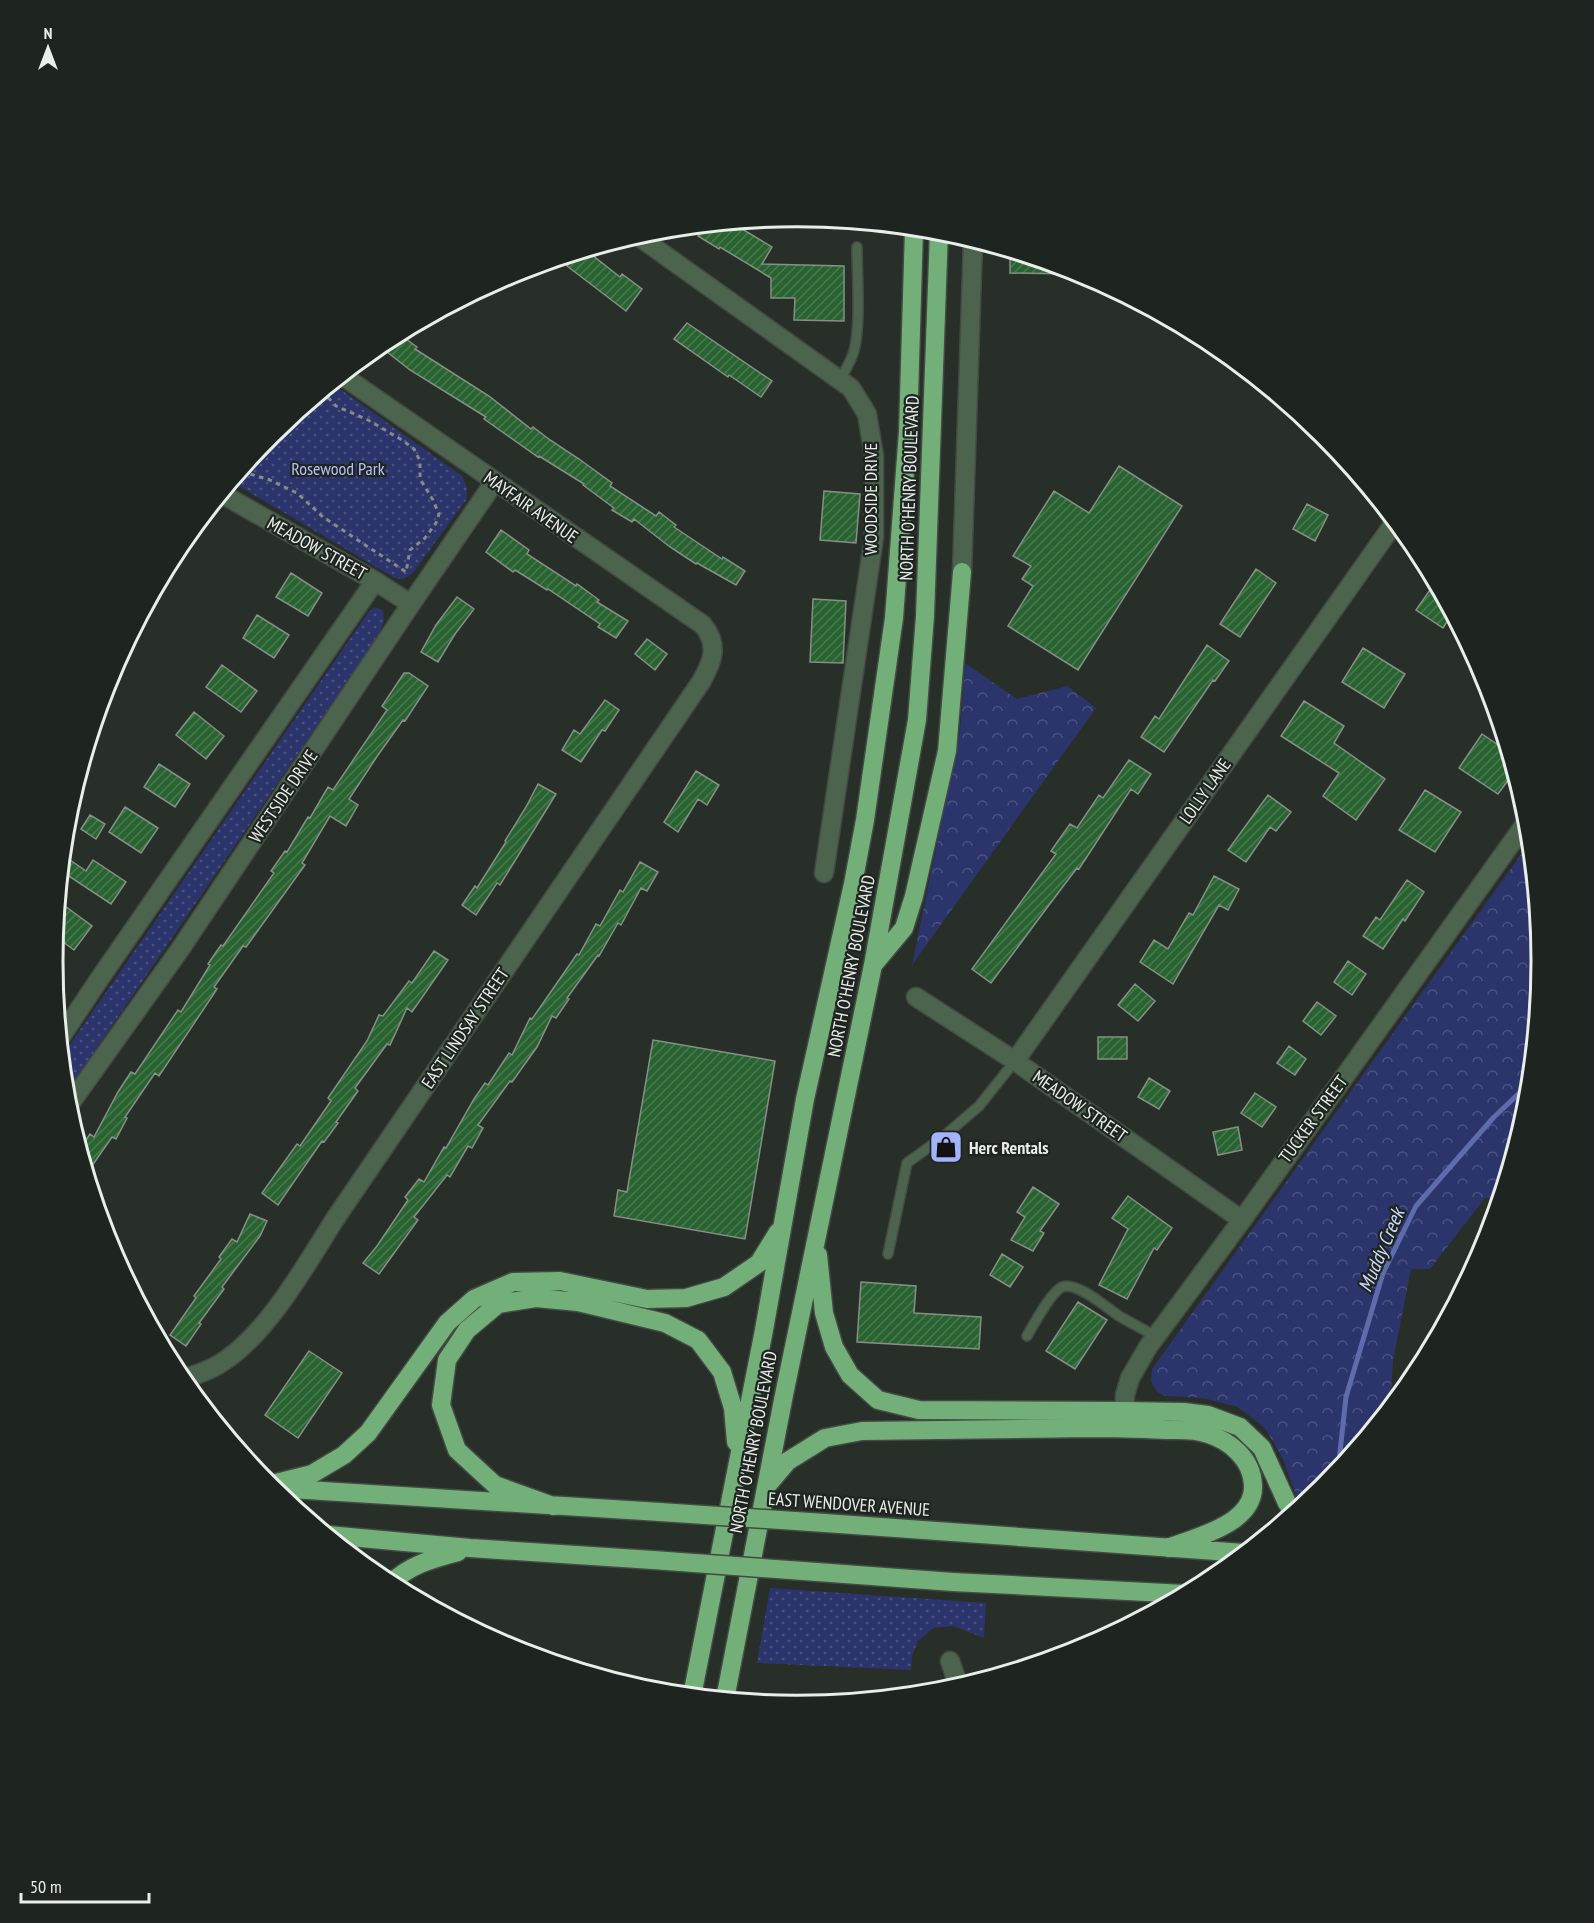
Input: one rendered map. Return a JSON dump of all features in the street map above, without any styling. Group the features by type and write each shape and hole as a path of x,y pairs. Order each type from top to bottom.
{"highway":[{"name":"NORTH O'HENRY BOULEVARD","path":"694,1688 764,1330 805,1099 857,863 894,618 908,431 914,238"},
{"name":"NORTH O'HENRY BOULEVARD","path":"725,1692 873,965 917,720 926,616 939,242"},
{"path":"873,965 904,928 914,896 947,751 962,573"},
{"path":"280,1483 312,1473 344,1455 368,1433 447,1323 474,1299 513,1282 561,1281 647,1299 686,1298 724,1287 759,1263 783,1223"},
{"path":"816,1237 824,1313 834,1347 850,1375 878,1400 919,1410 1124,1420 1207,1433 1236,1449 1246,1461 1253,1481 1253,1492 1248,1505 1227,1524 1168,1548"},
{"path":"553,1506 495,1485 457,1450 441,1405 447,1360 467,1330 498,1304 536,1298 578,1302 665,1323 698,1340 722,1372 733,1408 737,1462"},
{"path":"765,1488 788,1461 825,1438 862,1431 1124,1420 1184,1412 1208,1415 1240,1427 1262,1448 1289,1506"},
{"name":"EAST WENDOVER AVENUE","path":"285,1487 1233,1552"},
{"path":"341,1536 470,1548 953,1582 1168,1594"},
{"path":"397,1577 425,1561 470,1548"}],"street":[{"name":"WOODSIDE DRIVE","path":"648,243 851,388 867,414 874,456 874,537 824,873"},
{"path":"962,573 973,250"},
{"name":"MAYFAIR AVENUE","path":"349,380 703,625 710,633 713,643"},
{"name":"WESTSIDE DRIVE","path":"76,1096 181,948 495,481"},
{"name":"MEADOW STREET","path":"229,498 411,604"},
{"name":"LOLLY LANE","path":"1015,1061 1390,530"},
{"path":"67,1028 375,581"},
{"name":"EAST LINDSAY STREET","path":"192,1376 234,1354 280,1302 701,682 709,669 713,643"},
{"name":"TUCKER STREET","path":"1124,1420 1125,1395 1130,1378 1155,1336 1242,1220 1519,832"},
{"name":"MEADOW STREET","path":"916,997 1015,1061 1242,1220"},
{"path":"950,1661 956,1677"}],"lane":[{"path":"840,380 854,353 856,343 857,247"},
{"path":"888,1254 907,1163 943,1137 979,1106 1015,1061"},
{"path":"1027,1336 1050,1299 1060,1287 1065,1286 1083,1291 1119,1316 1155,1336"}],"path":[{"path":"249,473 297,493 323,517 406,572 410,550 425,538 436,523 439,514 420,479 420,461 414,449 402,440 368,420 336,406 328,397"}],"green space":[{"name":"Rosewood Park","path":"339,388 462,476 467,488 467,499 412,574 403,579 395,578 239,486 278,442"},
{"path":"375,607 383,611 384,621 379,635 73,1082 68,1047 370,610"},
{"path":"965,663 1017,699 1067,686 1096,708 912,965 960,732"},
{"path":"1523,852 1531,962 1529,1010 1525,1057 1506,1151 1491,1198 1485,1198 1430,1269 1411,1269 1393,1361 1391,1391 1349,1445 1298,1498 1282,1457 1265,1428 1238,1407 1203,1398 1166,1396 1157,1392 1151,1381 1152,1369"},
{"path":"770,1588 986,1603 984,1638 953,1626 933,1628 918,1641 912,1656 911,1670 757,1663"}],"building":[{"path":"743,230 772,247 762,264 844,266 844,321 794,320 795,298 771,298 771,278 698,236"},
{"path":"594,257 620,277 622,274 642,289 626,311 567,266"},
{"path":"1010,260 1053,274 1010,273"},
{"path":"687,323 772,381 761,397 674,339"},
{"path":"407,340 417,347 415,349 489,396 531,429 533,427 579,459 612,483 610,486 656,516 659,512 676,525 674,527 722,559 723,557 745,571 736,585 696,564 634,519 632,522 612,510 614,508 584,484 538,457 484,419 486,417 410,370 387,352"},
{"path":"1119,466 1182,506 1078,670 1008,626 1033,586 1022,579 1031,566 1013,556 1054,491 1089,513"},
{"path":"824,491 860,494 856,543 820,540"},
{"path":"1307,504 1328,515 1315,541 1293,529"},
{"path":"501,530 529,550 527,554 576,586 577,584 599,600 597,602 628,621 616,638 598,627 600,624 548,589 515,570 513,572 486,552"},
{"path":"1256,569 1276,583 1240,637 1220,624"},
{"path":"291,573 322,593 308,616 276,597"},
{"path":"1430,590 1447,622 1443,628 1416,610"},
{"path":"457,597 474,609 438,662 421,652 436,625"},
{"path":"813,599 846,601 843,663 810,662"},
{"path":"257,615 289,635 274,658 243,638"},
{"path":"647,639 667,654 655,670 635,654"},
{"path":"1207,645 1229,661 1215,681 1213,680 1164,752 1141,737 1155,716 1159,719"},
{"path":"1363,648 1405,674 1384,708 1342,682"},
{"path":"222,665 257,691 241,712 206,687"},
{"path":"404,673 409,673 428,686 349,799 358,805 346,826 330,816 302,863 305,865 214,987 217,989 159,1076 155,1073 125,1117 127,1118 116,1139 112,1137 92,1165 86,1141 90,1134 94,1137 131,1072 135,1074 178,1010 181,1012 210,965 208,964 274,873 271,871 285,851 287,852 328,787 333,790 387,710 382,706"},
{"path":"605,700 619,710 605,731 602,730 581,762 562,750 574,730 580,734"},
{"path":"1304,701 1344,726 1334,743 1385,779 1356,820 1323,796 1339,773 1281,736"},
{"path":"194,712 224,736 206,759 176,735"},
{"path":"1482,734 1498,745 1508,780 1498,794 1459,768"},
{"path":"1129,760 1151,774 1138,794 1131,789 1079,869 1077,868 991,983 972,969 1056,854 1051,851 1070,824 1077,828 1099,795 1103,798"},
{"path":"159,764 190,784 175,807 144,787"},
{"path":"696,771 719,785 707,805 698,799 678,832 664,822"},
{"path":"538,784 556,794 500,885 497,883 476,915 462,905 475,886 477,888 506,842"},
{"path":"1425,790 1461,812 1435,852 1399,830"},
{"path":"1268,795 1291,812 1276,831 1270,827 1246,862 1228,850"},
{"path":"125,807 158,828 141,853 109,832"},
{"path":"90,815 105,824 96,839 81,829"},
{"path":"70,860 86,871 93,860 126,882 111,904 68,876"},
{"path":"640,862 658,872 647,891 641,888 621,925 618,923 599,956 567,998 569,999 556,1018 552,1016 537,1047 478,1125 483,1128 472,1148 468,1146 450,1177 447,1175 414,1217 418,1220 379,1274 363,1263 408,1200 405,1197 419,1179 424,1182 485,1083 488,1085 509,1053 512,1055 530,1018 532,1019 577,954 579,955 596,924 600,926 620,890 623,892"},
{"path":"1214,876 1239,889 1228,910 1219,905 1173,984 1140,962 1154,940 1168,949 1189,913 1193,915"},
{"path":"1407,880 1424,892 1383,949 1363,936 1376,917 1380,920"},
{"path":"66,907 92,926 74,950 64,942"},
{"path":"434,951 448,960 412,1012 407,1008 390,1045 387,1044 355,1088 358,1091 336,1122 338,1123 324,1142 322,1141 278,1205 262,1193 297,1144 300,1146 331,1101 328,1098 367,1041 379,1015 383,1016 409,981 412,983"},
{"path":"1348,961 1366,974 1352,995 1334,982"},
{"path":"1135,984 1155,1001 1138,1021 1118,1005"},
{"path":"1317,1002 1336,1016 1321,1035 1303,1021"},
{"path":"1098,1037 1127,1037 1127,1059 1098,1059"},
{"path":"653,1040 775,1061 745,1239 614,1216 618,1190 627,1192"},
{"path":"1289,1046 1306,1059 1295,1075 1277,1063"},
{"path":"1149,1078 1170,1091 1159,1109 1138,1097"},
{"path":"1255,1093 1276,1107 1262,1127 1241,1113"},
{"path":"1238,1127 1242,1150 1218,1155 1213,1132"},
{"path":"1033,1187 1059,1204 1040,1231 1044,1233 1033,1251 1011,1240 1025,1217 1017,1212"},
{"path":"1128,1196 1172,1228 1157,1250 1154,1248 1127,1299 1099,1285 1128,1229 1112,1218"},
{"path":"250,1214 267,1221 260,1236 222,1287 224,1289 199,1323 201,1324 186,1346 170,1335 196,1298 194,1296 221,1259 219,1257 232,1239 237,1242"},
{"path":"1002,1254 1023,1267 1010,1287 990,1275"},
{"path":"861,1282 916,1286 914,1313 981,1317 979,1349 857,1342"},
{"path":"1078,1302 1107,1320 1075,1369 1046,1351"},
{"path":"309,1351 342,1373 298,1438 265,1415"}],"waterway":[{"name":"Muddy Creek","path":"1340,1455 1346,1397 1383,1273 1416,1206 1493,1118 1519,1093"}],"place":[{"name":"Herc Rentals","path":"946,1147"}]}
